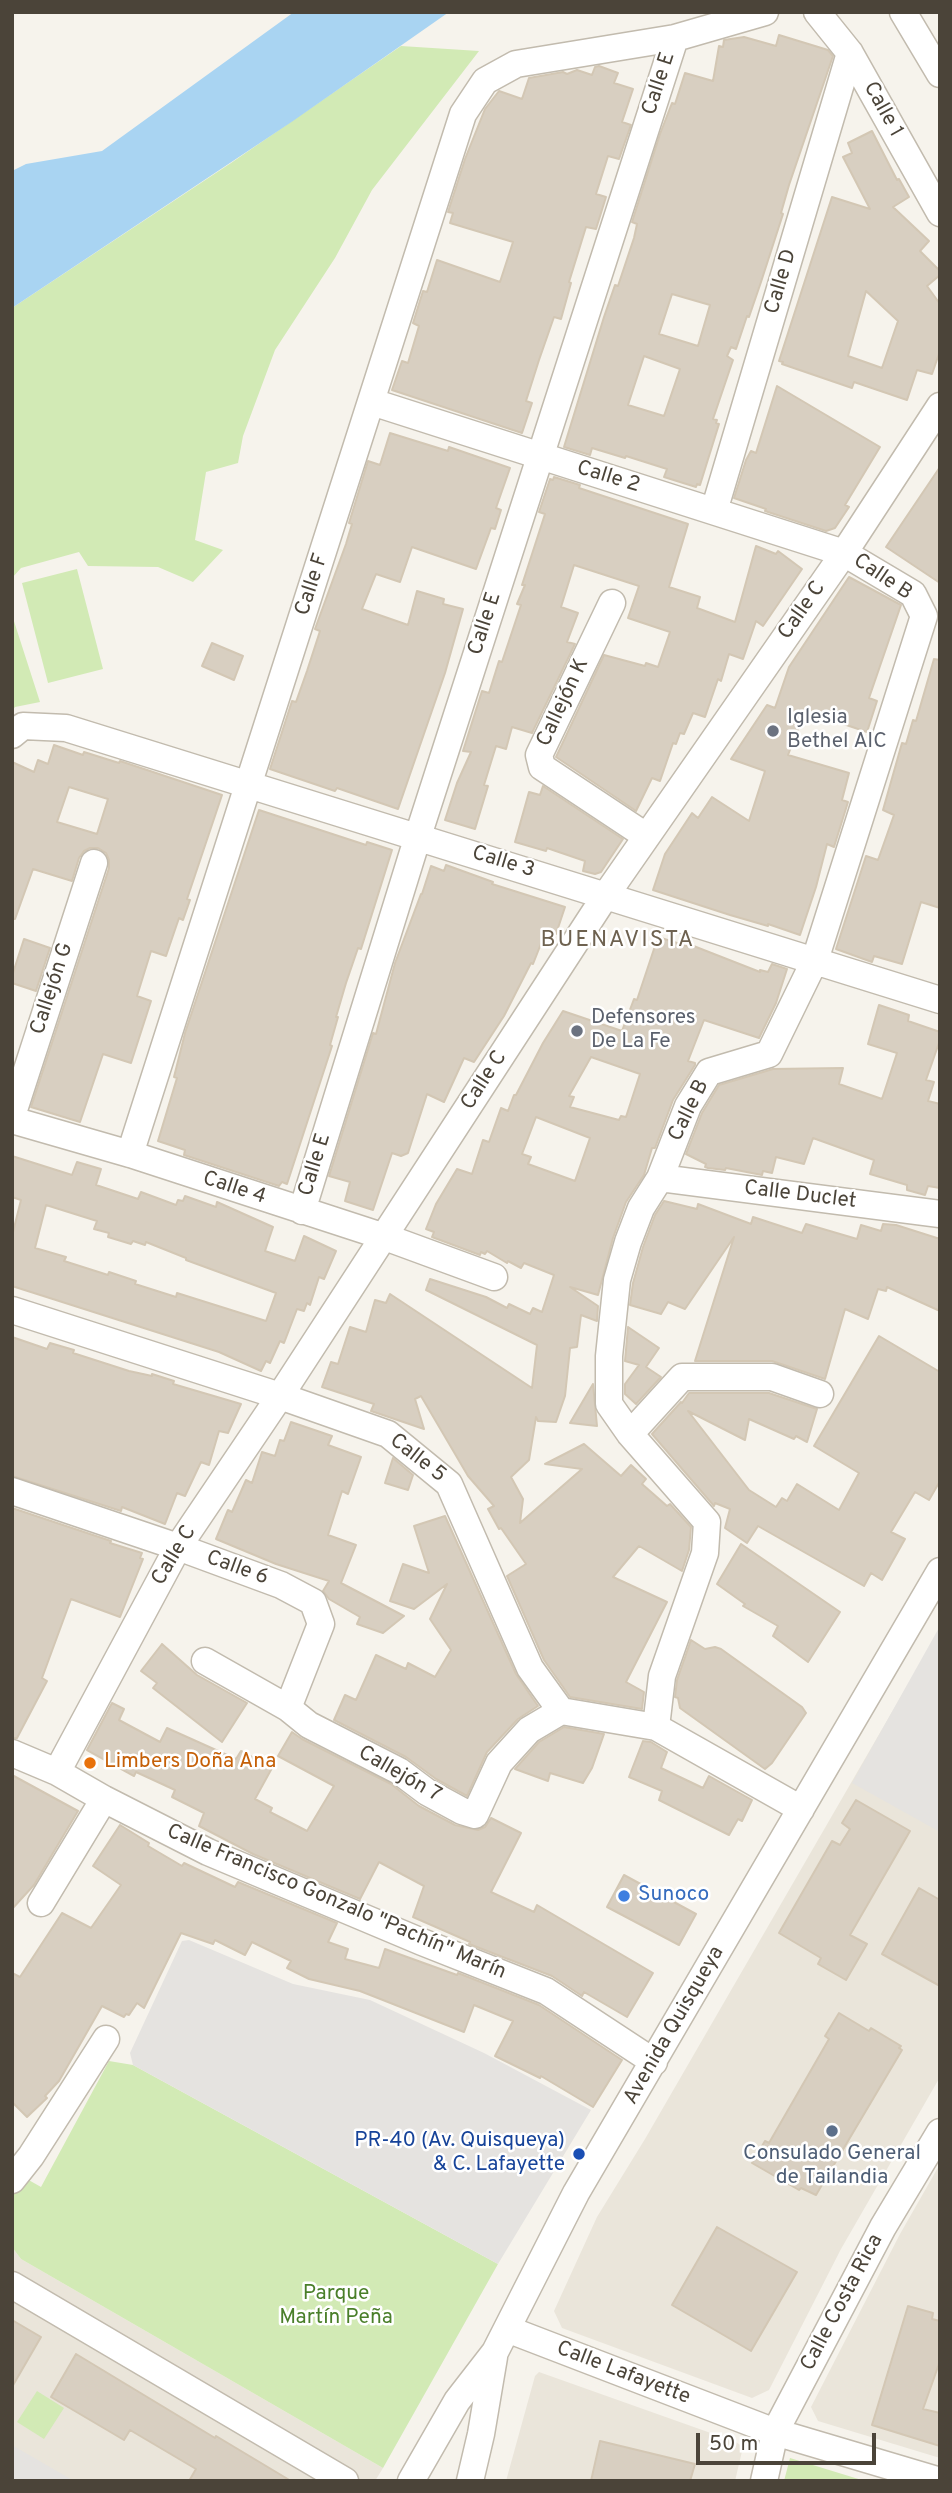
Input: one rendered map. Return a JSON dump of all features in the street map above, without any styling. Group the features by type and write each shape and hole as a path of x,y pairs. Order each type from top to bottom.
{"street":[{"path":"675,38 765,12"},
{"name":"Calle 1","path":"817,12 850,53 940,213"},
{"path":"903,12 940,74"},
{"name":"Calle F","path":"130,1154 463,114 485,81 516,64 675,38"},
{"name":"Calle E","path":"302,1211 418,836 675,38"},
{"name":"Calle D","path":"714,511 850,53"},
{"name":"Calle 2","path":"372,402 844,553"},
{"name":"Calle C","path":"57,1772 178,1547 281,1396 606,895 844,553 940,407"},
{"name":"Calle B","path":"656,1727 662,1676 705,1553 707,1522 630,1434 609,1404 609,1356 617,1280 641,1208 660,1178 688,1106 709,1072 769,1054 815,960 924,616 913,594 844,553"},
{"name":"Callejón K","path":"612,603 540,755 542,767 646,836"},
{"name":"Calle 3","path":"12,735 23,726 66,728 940,1000"},
{"name":"Callejón G","path":"12,1118 94,863"},
{"name":"Calle 4","path":"12,1118 384,1237 494,1277"},
{"name":"Calle Duclet","path":"660,1178 940,1213"},
{"name":"Calle 5","path":"12,1310 281,1396 388,1434 449,1484 530,1668 561,1711"},
{"path":"630,1434 682,1377 772,1377 820,1394"},
{"name":"Calle 6","path":"12,1491 178,1547 281,1585 313,1602 321,1624 288,1708"},
{"name":"Avenida Quisqueya","path":"411,2481 457,2401 495,2352 576,2193 940,1571"},
{"name":"Callejón 7","path":"205,1661 288,1708 309,1725 399,1771 462,1811 475,1815 499,1763 529,1730 561,1711"},
{"path":"561,1711 656,1727 801,1809"},
{"name":"Calle Francisco Gonzalo \"Pachín\" Marín","path":"12,1753 57,1772 208,1852 546,1992 654,2062"},
{"path":"41,1903 104,1799"},
{"path":"12,2180 22,2149 106,2039"},
{"name":"Calle Costa Rica","path":"764,2481 775,2432 883,2227 940,2132"},
{"path":"12,2285 345,2481"},
{"name":"Calle Lafayette","path":"507,2329 775,2432 940,2481"},
{"path":"470,2481 495,2352"}],"shaded area":[{"path":"940,1626 940,1832 852,1783"},
{"path":"940,1629 940,2077 841,2249 769,2390 752,2398 562,2328 554,2311 597,2217 645,2139"},
{"path":"189,1940 293,1984 370,2000 484,2053 591,2110 498,2264 133,2065 130,2053 182,1941"},
{"path":"940,2164 940,2458 818,2421 811,2407 900,2234"},
{"path":"12,2247 21,2259 383,2468 375,2481 12,2481"},
{"path":"539,2372 736,2442 743,2447 735,2481 506,2481 535,2376"},
{"path":"12,2445 74,2481 12,2481"}],"green space":[{"path":"401,46 479,51 372,190 335,258 275,350 243,436 238,463 206,472 195,540 223,550 193,582 158,567 88,566 79,552 21,568 12,578 12,308"},
{"path":"77,569 103,669 48,683 22,583"},
{"path":"12,615 40,702 15,707 12,711"},
{"name":"Parque Martín Peña","path":"109,2061 133,2065 498,2264 383,2468 21,2259 12,2247 12,2187 18,2174 41,2187"},
{"path":"37,2391 64,2408 44,2439 17,2422"},
{"path":"790,2458 865,2481 784,2481"}],"water":[{"path":"294,12 449,12 293,121 12,308 12,171 26,164 102,151"}],"building":[{"path":"779,35 828,50 833,56 789,185 781,213 783,214 749,317 747,316 736,349 731,347 727,356 733,360 713,419 719,424 700,485 697,484 696,487 664,477 667,469 626,456 625,458 592,448 590,455 564,447 604,317 634,238 637,224 632,222 660,134 672,103 675,104 685,73 713,81 719,46 723,47 724,40 744,37 776,46","holes":["672,294 710,305 698,346 659,334","644,356 680,369 664,416 628,405"]},
{"path":"595,67 618,73 614,83 633,89 622,122 631,125 619,159 608,156 596,194 606,197 596,229 586,227 561,319 554,317 526,401 532,403 522,433 392,390 402,361 408,363 419,326 413,323 437,260 500,282 513,242 450,223 453,213 448,212 485,109 499,91 522,99 529,78 563,72 567,74 577,70 592,75"},
{"path":"872,131 897,180 899,179 909,197 893,207 929,241 920,251 940,271 940,275 927,286 940,304 940,351 932,374 917,370 907,400 854,382 852,388 779,361 832,197 870,209 843,157 852,153 848,143","holes":["866,291 898,321 882,368 848,356"]},
{"path":"777,386 880,447 845,505 849,507 835,528 826,531 734,498 746,460 751,451 756,453"},
{"path":"390,433 448,451 449,447 510,468 496,508 501,510 495,529 491,528 476,569 412,547 400,582 376,574 362,609 408,625 417,591 444,599 443,604 463,609 445,673 398,809 270,769 292,701 296,702 320,631 315,629 346,544 352,524 349,523 368,461 380,465"},
{"path":"940,467 940,583 886,547"},
{"path":"554,477 580,485 579,488 688,524 669,587 700,597 697,608 735,622 756,546 776,554 778,551 802,569 763,626 756,621 743,659 729,654 721,681 718,679 705,717 693,713 684,734 680,733 676,744 673,743 660,781 652,778 636,811 556,757 604,655 658,667 670,632 628,618 639,586 574,565 561,607 578,613 567,642 575,644 532,733 512,727 506,749 496,746 475,829 445,820 471,752 463,751 482,691 489,693 521,605 517,604 525,585 522,585 545,514 539,512 550,479 553,480"},
{"path":"849,577 901,605 869,698 877,701 867,732 805,711 788,755 849,773 842,800 848,802 834,847 827,844 800,935 653,890 665,854 692,813 698,818 712,797 749,821 765,771 731,759 767,705 775,708 789,667"},
{"path":"212,643 243,656 234,680 202,666"},
{"path":"934,659 940,660 940,908 921,902 902,964 874,956 872,962 836,949 866,856 878,860 894,815 883,810 902,743 906,744 913,720 916,721"},
{"path":"54,745 83,755 84,752 119,763 120,761 222,795 187,899 190,900 183,920 179,918 166,956 151,951 137,996 151,1001 131,1063 103,1054 80,1122 31,1107 109,868 109,860 106,853 98,848 84,851 72,881 33,869 15,919 12,919 12,762 34,772 38,760 48,764","holes":["69,787 108,799 97,834 57,822"]},
{"path":"543,786 623,839 601,872 595,874 583,871 585,861 547,848 546,851 515,842 529,792 540,795"},
{"path":"259,810 366,845 367,842 392,850 361,949 358,948 346,983 336,1017 330,1045 332,1046 287,1184 282,1182 279,1186 184,1155 185,1150 158,1141 177,1078 174,1077 185,1033"},
{"path":"446,865 493,882 492,884 565,907 556,934 546,931 533,964 531,963 504,1016 474,1062 464,1058 444,1102 427,1094 408,1153 401,1156 392,1153 373,1210 345,1201 350,1182 329,1176 373,1033 376,1034 395,963 431,866 444,871"},
{"path":"658,937 690,947 691,945 760,972 768,972 772,964 787,969 776,1003 759,1038 704,1020 688,1061 695,1065 673,1100 655,1148 652,1148 644,1175 626,1202 598,1295 570,1287 598,1306 597,1321 581,1315 577,1347 570,1348 565,1396 556,1422 538,1421 536,1417 529,1460 511,1477 523,1499 520,1523 582,1469 545,1464 584,1444 621,1476 631,1465 646,1479 642,1484 667,1506 670,1504 691,1527 689,1550 682,1571 639,1546 613,1577 667,1602 626,1682 644,1692 642,1709 570,1697 544,1660 507,1576 526,1564 501,1528 499,1529 488,1509 494,1506 468,1476 421,1396 415,1399 424,1429 371,1411 374,1404 322,1387 331,1362 338,1364 350,1327 366,1332 375,1300 386,1303 390,1294 532,1388 537,1345 426,1290 430,1279 486,1297 507,1308 509,1304 530,1314 533,1308 542,1312 554,1275 524,1263 521,1268 508,1261 507,1263 487,1251 485,1254 481,1252 480,1255 432,1237 434,1232 426,1229 436,1204 457,1169 472,1174 483,1140 489,1142 501,1108 508,1111 514,1095 563,1011 622,1031 634,999 637,1000","holes":["591,1057 640,1074 626,1117 621,1116 619,1120 570,1107 574,1097 569,1096","536,1117 590,1138 575,1181 528,1164 531,1157 522,1154"]},
{"path":"24,939 50,948 36,991 12,983"},
{"path":"879,1005 909,1015 908,1021 940,1032 940,1040 926,1080 934,1082 928,1101 940,1104 940,1188 928,1186 925,1195 907,1190 907,1185 870,1174 874,1160 813,1138 804,1164 776,1157 772,1173 763,1171 762,1175 726,1168 708,1168 705,1167 706,1164 686,1154 702,1113 719,1085 773,1069 843,1068 839,1084 882,1099 897,1053 868,1044"},
{"path":"12,1156 72,1175 77,1162 101,1169 96,1185 138,1199 141,1192 176,1205 178,1200 183,1201 185,1196 216,1207 217,1202 273,1227 265,1251 295,1261 304,1236 336,1251 324,1279 319,1277 310,1305 307,1303 304,1311 297,1309 284,1343 280,1341 270,1363 266,1361 261,1371 219,1352 12,1286 12,1236 21,1200 12,1197","holes":["46,1205 97,1221 94,1229 109,1233 108,1237 131,1244 133,1241 145,1245 146,1242 186,1260 276,1293 266,1321 177,1293 176,1297 135,1284 136,1281 109,1272 108,1275 64,1261 66,1257 35,1248"]},
{"path":"664,1201 697,1209 698,1204 751,1224 753,1217 802,1233 806,1224 857,1239 861,1225 881,1231 883,1224 896,1225 940,1239 940,1311 887,1287 886,1291 878,1289 868,1319 845,1309 825,1379 772,1361 695,1361 734,1237 685,1309 668,1302 661,1314 630,1305 643,1247 655,1215"},
{"path":"628,1327 659,1348 646,1367 661,1377 636,1404 625,1394 625,1384 639,1365 625,1361"},
{"path":"879,1336 940,1372 940,1481 929,1500 915,1492 891,1532 905,1539 882,1580 871,1573 864,1586 758,1526 747,1543 725,1528 730,1509 715,1503 714,1506 652,1434 689,1393 769,1393 817,1409 807,1442 749,1419 745,1440 688,1411 749,1490 776,1507 782,1498 787,1501 797,1484 839,1510 859,1473 814,1446"},
{"path":"12,1337 47,1349 50,1343 74,1350 73,1353 129,1371 152,1374 174,1381 173,1384 241,1404 228,1433 219,1431 209,1465 201,1462 185,1496 177,1493 165,1524 122,1507 121,1511 12,1476"},
{"path":"593,1384 597,1426 570,1423"},
{"path":"291,1422 332,1436 328,1445 361,1457 348,1494 342,1491 328,1535 356,1545 341,1583 404,1616 383,1633 357,1624 360,1617 329,1599 323,1591 329,1581 276,1564 216,1539 228,1510 232,1512 246,1480 252,1483 262,1452 275,1456 280,1440 284,1441"},
{"path":"393,1458 413,1475 408,1490 385,1483"},
{"path":"12,1508 142,1553 140,1558 143,1559 120,1617 71,1599 42,1678 47,1681 17,1738 12,1738"},
{"path":"445,1516 516,1674 538,1706 518,1719 487,1752 467,1796 436,1779 406,1757 334,1720 345,1695 356,1700 376,1655 406,1669 408,1663 435,1677 451,1650 430,1619 447,1584 414,1609 390,1601 403,1564 429,1573 414,1526"},
{"path":"741,1544 840,1612 808,1662 773,1636 778,1626 743,1606 745,1604 717,1584"},
{"path":"691,1640 705,1649 721,1649 802,1707 806,1713 772,1763 765,1769 680,1708 678,1698 675,1697 677,1680"},
{"path":"162,1644 197,1675 247,1703 222,1742 153,1688 157,1683 141,1671"},
{"path":"112,1703 124,1709 119,1720 160,1742 167,1728 236,1759 241,1751 272,1768 255,1799 272,1808 270,1812 307,1831 334,1786 278,1756 292,1732 391,1784 419,1806 455,1825 478,1830 485,1827 491,1818 521,1833 491,1892 534,1912 537,1905 653,1973 627,2017 584,1992 582,1996 552,1976 469,1944 470,1942 413,1917 424,1886 379,1862 360,1899 253,1854 199,1826 204,1813 172,1797 175,1790 136,1772 134,1776 87,1750"},
{"path":"564,1727 604,1734 592,1768 583,1783 550,1773 548,1781 515,1769 539,1742"},
{"path":"643,1741 651,1742 667,1752 661,1768 703,1788 709,1776 752,1800 742,1821 738,1819 729,1835 659,1800 662,1791 629,1777"},
{"path":"12,1775 78,1811 34,1885 12,1909"},
{"path":"856,1800 910,1831 850,1935 867,1944 846,1980 818,1964 821,1958 779,1933 832,1841 840,1845 850,1829 842,1823"},
{"path":"120,1825 182,1866 184,1863 235,1887 238,1882 337,1923 328,1942 348,1949 345,1959 379,1968 385,1949 457,1975 458,1973 539,2005 622,2060 593,2107 541,2076 540,2078 495,2056 513,2021 474,2005 464,2032 360,1991 309,1979 287,1968 291,1961 252,1942 245,1955 215,1940 213,1944 181,1933 144,2008 137,2003 129,2015 124,2017 102,2006 59,2081 45,2096 47,2098 27,2117 12,2102 12,1973 20,1977 62,1913 91,1928 121,1885 93,1866"},
{"path":"624,1875 696,1914 679,1945 607,1907"},
{"path":"919,1888 940,1900 940,1986 882,1954"},
{"path":"839,2013 869,2031 871,2028 901,2046 899,2048 902,2050 816,2195 801,2188 799,2190 752,2163 765,2141 769,2143 829,2039 825,2036"},
{"path":"717,2227 797,2272 751,2351 672,2305"},
{"path":"908,2306 933,2313 932,2319 940,2321 940,2361 923,2409 940,2413 940,2446 872,2425"},
{"path":"12,2320 41,2337 12,2387"},
{"path":"76,2354 291,2481 189,2481 196,2469 130,2430 124,2440 51,2397"},
{"path":"600,2441 695,2464 690,2481 591,2481"}],"place":[{"name":"Iglesia Bethel AIC","path":"773,731"},
{"name":"Defensores De La Fe","path":"577,1031"},
{"name":"Limbers Doña Ana","path":"90,1763"},
{"name":"Sunoco","path":"624,1896"},
{"name":"Consulado General de Tailandia","path":"832,2131"},
{"name":"PR-40 (Av. Quisqueya) & C. Lafayette","path":"579,2154"}],"district":[{"name":"BUENAVISTA","path":"618,941"}]}
